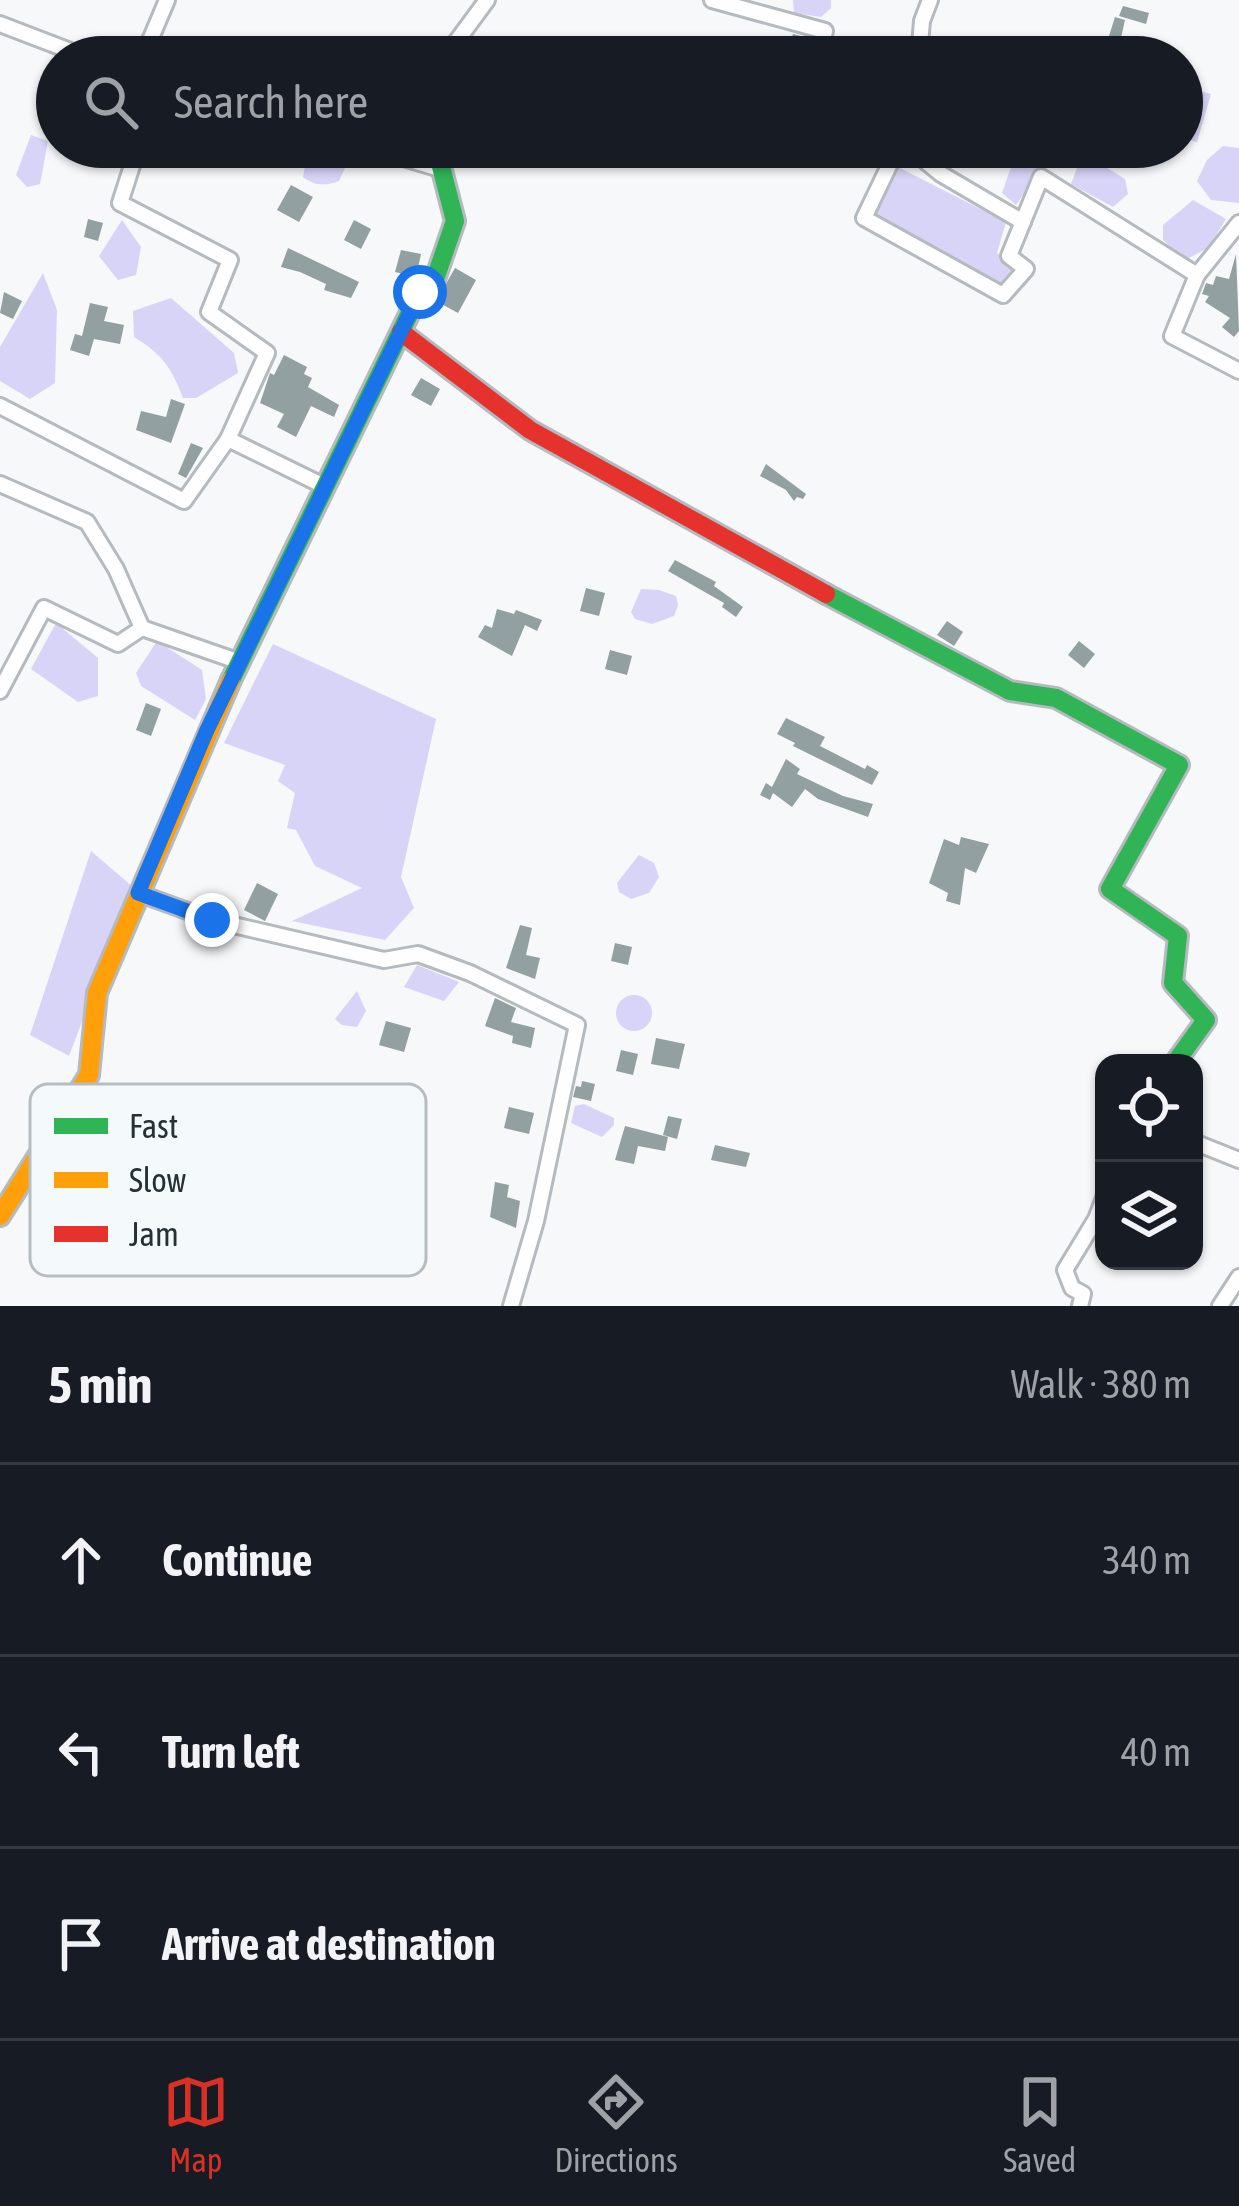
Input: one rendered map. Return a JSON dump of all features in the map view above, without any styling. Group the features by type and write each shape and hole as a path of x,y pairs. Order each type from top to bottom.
{"street":[{"path":"152,36 167,0"},
{"path":"460,36 487,0"},
{"path":"712,0 825,31 824,36"},
{"path":"921,36 930,0"},
{"path":"0,24 36,38"},
{"path":"0,406 184,501 228,439 267,353 209,312 230,260 119,203 131,168"},
{"path":"84,1084 89,1076 97,993 138,893 241,662 420,292 433,285 455,221 443,170 436,168"},
{"path":"888,168 864,218 1003,295 1026,268 1009,256 1041,177 1197,274"},
{"path":"934,168 1023,222"},
{"path":"1239,223 1197,274 1172,336 1239,371"},
{"path":"401,332 530,430 1010,691 1055,698 1179,765 1110,889 1178,936 1173,982 1206,1020 1181,1054"},
{"path":"228,439 326,487"},
{"path":"0,484 87,522 116,569 142,628 241,662"},
{"path":"0,691 44,608 118,644 142,628"},
{"path":"138,893 212,920 384,960 418,955 577,1025 536,1220 511,1306"},
{"path":"1203,1146 1239,1160"},
{"path":"0,1216 30,1169"},
{"path":"1080,1306 1083,1294 1072,1288 1065,1270 1095,1221"},
{"path":"1220,1306 1239,1276"}],"water":[{"path":"793,0 831,0 831,8 821,17 794,13"},
{"path":"1203,92 1211,94 1203,121"},
{"path":"31,135 36,137 36,168 43,168 40,184 27,187 16,175"},
{"path":"1223,146 1239,148 1239,203 1211,200 1197,181 1207,160"},
{"path":"305,168 345,168 339,181 329,184 303,177"},
{"path":"900,168 1006,222 997,253 1014,269 1002,285 876,215"},
{"path":"1011,168 1042,168 1016,205 1002,193"},
{"path":"1077,168 1107,168 1125,179 1128,194 1113,207 1071,184"},
{"path":"1193,200 1226,219 1208,248 1185,260 1163,240 1163,225"},
{"path":"122,220 141,247 136,275 118,280 99,256"},
{"path":"43,273 57,310 55,383 30,399 0,381 0,347"},
{"path":"171,298 234,353 238,373 196,398 183,398 165,363 134,337 133,311"},
{"path":"641,589 676,596 674,616 652,624 635,619 631,612"},
{"path":"56,623 98,658 98,696 78,702 31,669"},
{"path":"157,641 202,670 206,699 195,720 141,686 136,673"},
{"path":"273,644 436,719 401,877 414,908 385,940 292,921 362,888 315,866 296,830 287,828 295,793 278,781 285,765 224,743"},
{"path":"91,851 133,887 69,1056 30,1035"},
{"path":"639,855 654,863 659,877 649,893 631,899 619,892 617,883"},
{"path":"417,965 459,982 444,1001 404,987"},
{"path":"357,991 366,1011 357,1027 342,1025 335,1019"},
{"path":"634,995 647,1000 652,1013 647,1026 634,1031 621,1026 616,1013 621,1000"},
{"path":"584,1104 614,1118 614,1125 602,1137 571,1123 575,1106"}],"building":[{"path":"1123,6 1149,13 1146,24 1119,16"},
{"path":"1115,17 1125,20 1121,36 1109,36"},
{"path":"291,185 313,197 299,222 277,210"},
{"path":"88,219 103,223 98,241 84,237"},
{"path":"354,220 371,229 361,249 344,240"},
{"path":"288,248 359,282 351,298 324,290 326,284 281,267"},
{"path":"401,250 421,254 416,277 395,272"},
{"path":"1236,254 1239,331 1234,337 1222,327 1230,318 1205,302 1209,296 1202,294 1216,276 1229,279"},
{"path":"455,268 476,280 458,313 436,301"},
{"path":"4,292 22,301 13,319 0,313"},
{"path":"90,303 108,307 104,321 124,325 120,344 94,339 89,356 70,350 75,334 82,336"},
{"path":"284,355 307,367 304,374 312,378 308,387 339,405 334,417 311,406 296,437 277,427 284,414 260,403 270,373 274,375"},
{"path":"421,378 440,389 431,406 411,395"},
{"path":"171,399 185,404 171,443 136,430 141,411 166,417"},
{"path":"191,443 203,448 186,478 178,474"},
{"path":"766,464 806,494 803,499 794,501 786,490 760,476"},
{"path":"675,560 716,582 714,586 743,607 736,617 722,607 724,603 668,571"},
{"path":"586,588 605,593 599,616 580,611"},
{"path":"497,609 542,620 537,631 525,625 512,656 478,637 485,625 492,628"},
{"path":"947,621 963,632 954,646 937,635"},
{"path":"1079,641 1095,654 1084,668 1068,655"},
{"path":"610,650 632,656 627,675 605,669"},
{"path":"146,703 161,709 151,736 136,730"},
{"path":"786,718 825,737 820,746 879,772 872,785 777,734"},
{"path":"786,759 800,769 797,774 873,804 868,817 818,799 805,789 792,807 773,793 770,800 760,795 766,783 772,787"},
{"path":"961,837 989,844 976,873 965,868 960,905 946,901 948,893 929,883 944,839 959,845"},
{"path":"257,883 278,894 265,921 244,910"},
{"path":"520,925 532,928 526,955 540,958 535,979 506,968"},
{"path":"615,943 632,947 628,965 611,961"},
{"path":"495,998 516,1008 511,1022 535,1028 531,1048 512,1043 513,1036 485,1026"},
{"path":"386,1021 411,1028 404,1052 379,1045"},
{"path":"656,1038 685,1044 679,1069 651,1064"},
{"path":"621,1050 638,1054 633,1075 616,1071"},
{"path":"582,1081 595,1084 591,1101 573,1097"},
{"path":"509,1107 534,1113 529,1134 504,1128"},
{"path":"668,1116 682,1119 677,1139 663,1135"},
{"path":"625,1126 668,1137 665,1151 638,1146 634,1164 615,1160"},
{"path":"715,1145 750,1153 746,1167 711,1160"},
{"path":"495,1182 509,1185 507,1197 520,1201 516,1228 490,1217"}],"traffic: fast":[{"path":"231,680 420,292 433,285 455,221 441,168"},
{"path":"826,594 1010,691 1056,698 1179,765 1110,889 1178,936 1173,983 1206,1020 1181,1054"}],"traffic: slow":[{"path":"83,1084 89,1075 97,993 231,680"},
{"path":"0,1216 30,1168"}],"traffic: jam":[{"path":"401,332 530,430 826,594"}],"route":[{"path":"212,920 138,893 207,730 420,292"}]}
